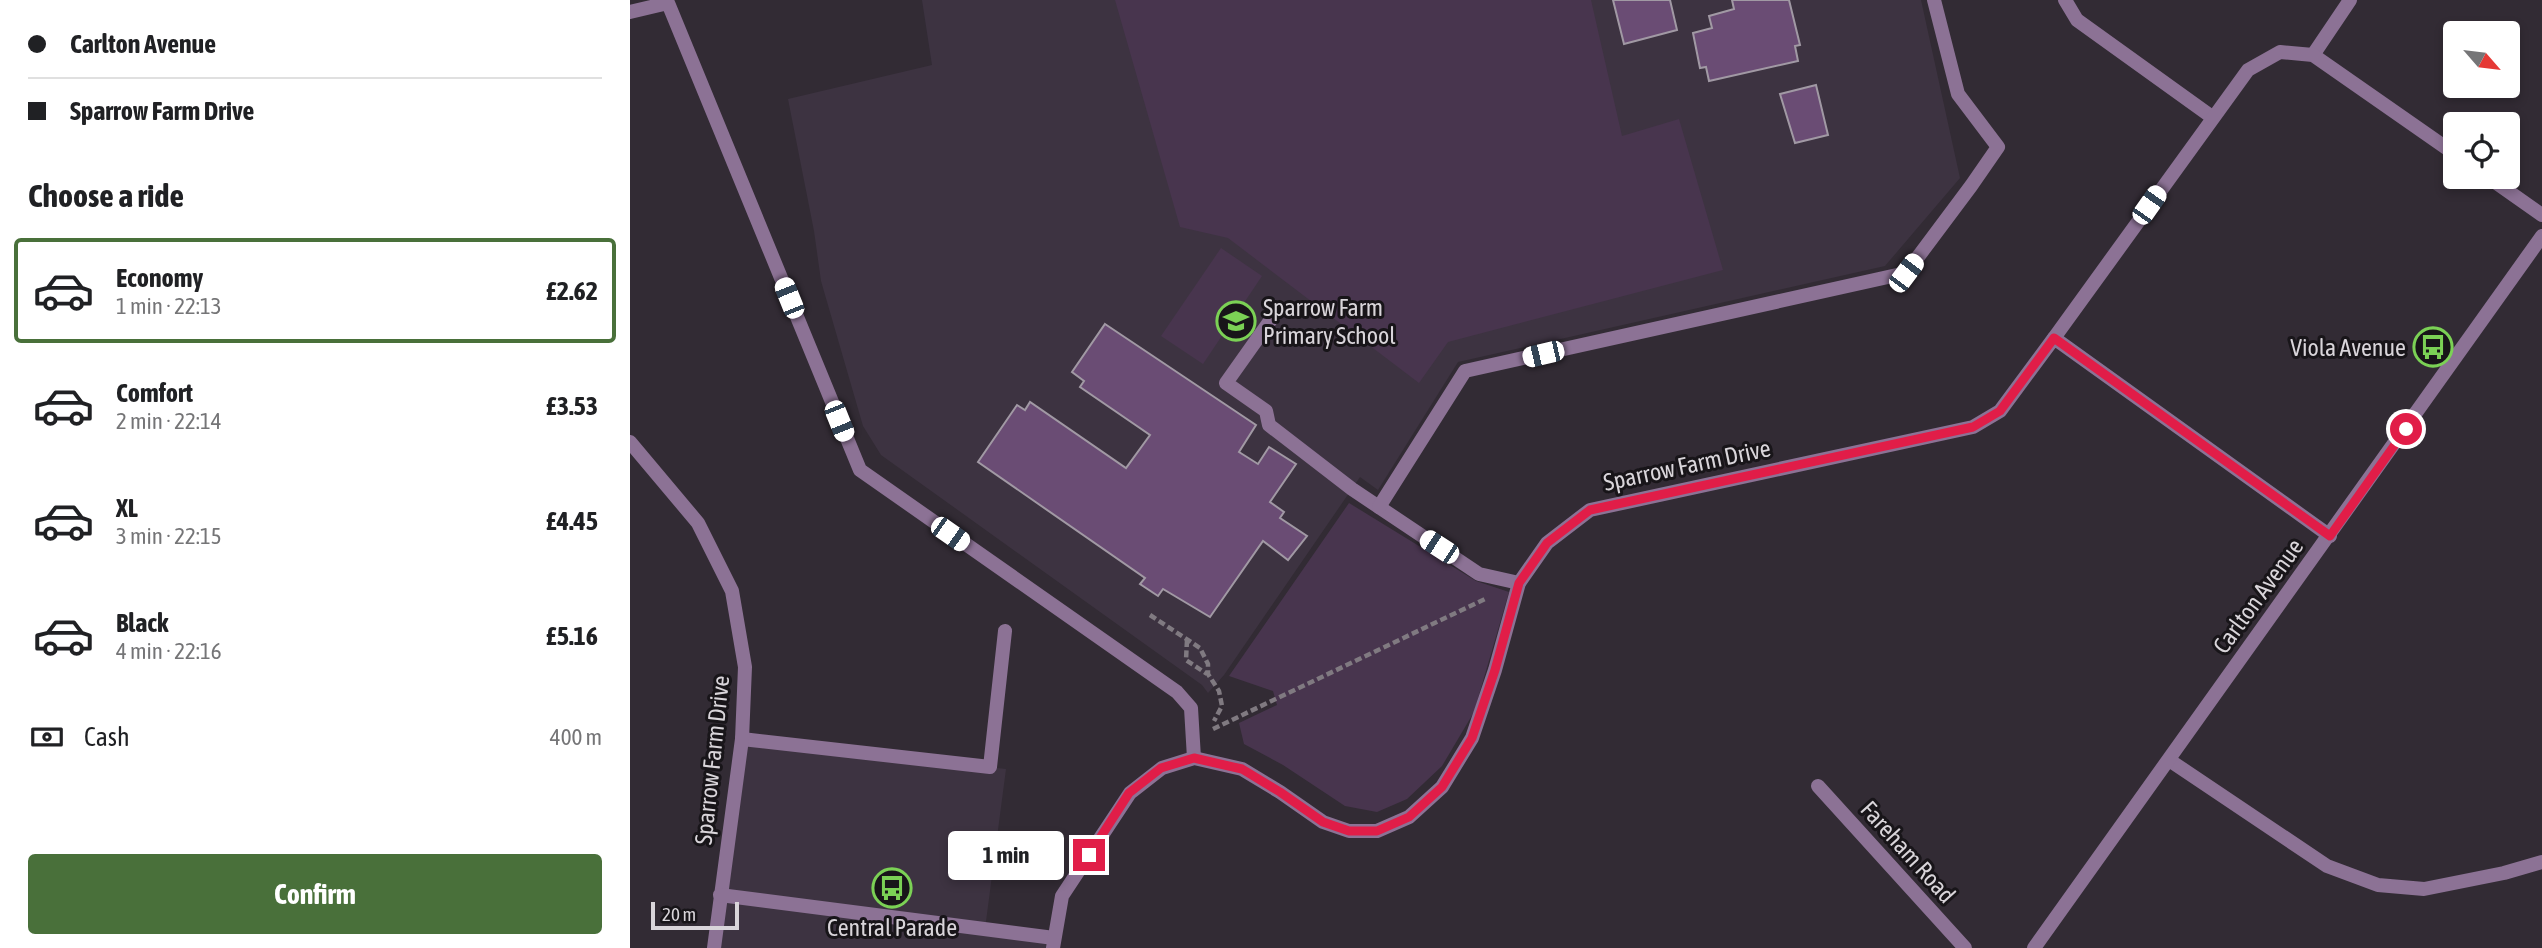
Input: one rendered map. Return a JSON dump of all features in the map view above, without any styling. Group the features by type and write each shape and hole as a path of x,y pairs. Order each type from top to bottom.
{"street":[{"path":"1379,507 1465,371 1906,273 1998,147 1958,94 1934,0"},
{"path":"2065,0 2077,20 2212,117"},
{"path":"2350,0 2314,55 2443,146"},
{"path":"630,12 669,1 860,470 1177,692 1191,708 1194,758 1161,768 1129,793 1062,897 1054,943 720,895"},
{"name":"Sparrow Farm Drive","path":"1194,758 1242,769 1323,822 1349,831 1377,831 1409,817 1442,787 1472,738 1495,670 1519,583 1547,543 1590,510 1973,427 2000,411 2248,69 2280,52 2314,55"},
{"path":"2504,189 2542,215"},
{"name":"Carlton Avenue","path":"2034,948 2542,236"},
{"path":"1277,311 1226,383 1266,411 1269,425 1379,507 1479,574 1519,583"},
{"path":"2054,338 2330,536"},
{"name":"Sparrow Farm Drive","path":"630,442 698,523 733,590 745,667 741,739 714,948"},
{"path":"741,739 990,767 1005,631"},
{"path":"2169,760 2327,866 2378,885 2424,888 2504,873 2542,862"},
{"name":"Fareham Road","path":"1818,786 1965,948"}],"path":[{"path":"1186,640 1186,660 1208,674 1219,691 1222,706 1209,731 1519,583"},
{"path":"1150,615 1200,648 1208,664 1208,674"}],"shaded area":[{"name":"Sparrow Farm Primary School","path":"922,0 1921,0 1960,178 1885,266 1458,362 1378,490 1360,477 1224,675 1208,693 1202,685 881,455 863,426 821,281 788,99 932,65"},
{"path":"1115,0 1591,0 1622,136 1679,119 1723,270 1448,342 1419,383 1228,238 1180,227"},
{"path":"1221,248 1262,276 1203,364 1161,336"},
{"path":"1349,503 1476,581 1509,592 1474,712 1442,766 1407,799 1377,812 1345,806 1283,765 1244,744 1239,723 1277,705 1273,691 1229,676"},
{"path":"742,739 1006,769 985,929 1054,938 1053,948 714,948"}],"building":[{"path":"1613,0 1670,0 1677,30 1624,44"},
{"path":"1732,0 1789,0 1800,45 1795,46 1798,61 1709,81 1706,67 1700,68 1693,33 1712,28 1709,16 1734,9"},
{"path":"1816,85 1828,135 1795,143 1780,94"},
{"path":"1105,324 1256,425 1239,452 1258,464 1269,447 1296,464 1270,502 1284,512 1280,518 1307,536 1288,560 1263,541 1210,617 1163,589 1158,596 1140,584 1145,578 978,462 1017,405 1025,410 1030,402 1126,468 1150,435 1080,387 1084,381 1072,372"}],"place":[{"name":"Sparrow Farm Primary School","path":"1236,321"},
{"name":"Viola Avenue","path":"2433,347"},
{"name":"Central Parade","path":"892,888"}],"route":[{"path":"1089,855 1129,793 1161,768 1194,758 1242,769 1323,822 1349,831 1377,831 1409,817 1442,787 1472,738 1495,670 1519,583 1547,543 1590,510 1973,427 2000,411 2054,338 2330,536 2406,429"}]}
